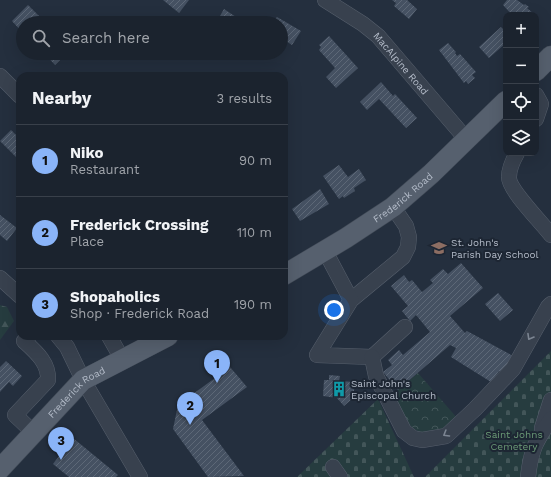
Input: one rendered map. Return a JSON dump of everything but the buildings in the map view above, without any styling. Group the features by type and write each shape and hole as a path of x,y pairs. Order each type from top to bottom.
{"main road":[{"path":"539,68 551,56"},
{"name":"Frederick Road","path":"288,273 325,251 393,207 431,174 503,104"},
{"name":"Frederick Road","path":"0,469 83,380 155,340"}],"street":[{"name":"MacAlpine Road","path":"325,0 363,24 378,36 467,140"},
{"path":"0,76 16,92"},
{"path":"539,100 541,104 539,110"},
{"path":"515,156 512,162 508,178 513,190 551,235"},
{"path":"393,207 406,226 409,237 408,247 403,257 351,300 318,355 372,357 405,327"},
{"path":"325,251 351,300"},
{"path":"0,278 16,292"},
{"path":"372,357 376,376 404,431 413,438 422,440 446,436 475,409 513,369 551,304"},
{"path":"25,340 24,341 38,354 45,364 48,373 48,380 15,415 34,433"},
{"path":"61,340 67,347 83,380 140,477"},
{"path":"111,340 122,359"},
{"path":"540,435 551,400"},
{"path":"528,477 532,451 540,435 551,419"}],"green space":[{"path":"0,305 7,307 14,321 0,340"},
{"name":"Saint Johns Cemetery","path":"551,351 551,477 425,477"},
{"path":"418,373 458,419 437,431 423,433 417,431 405,419 397,403 398,390"},
{"path":"378,399 414,477 297,477"}],"place":[{"name":"St. John's Parish Day School","path":"439,248"},
{"name":"Niko","path":"217,383"},
{"name":"Saint John's Episcopal Church","path":"339,389"},
{"name":"Frederick Crossing","path":"190,425"},
{"name":"Shopaholics","path":"61,460"}]}
